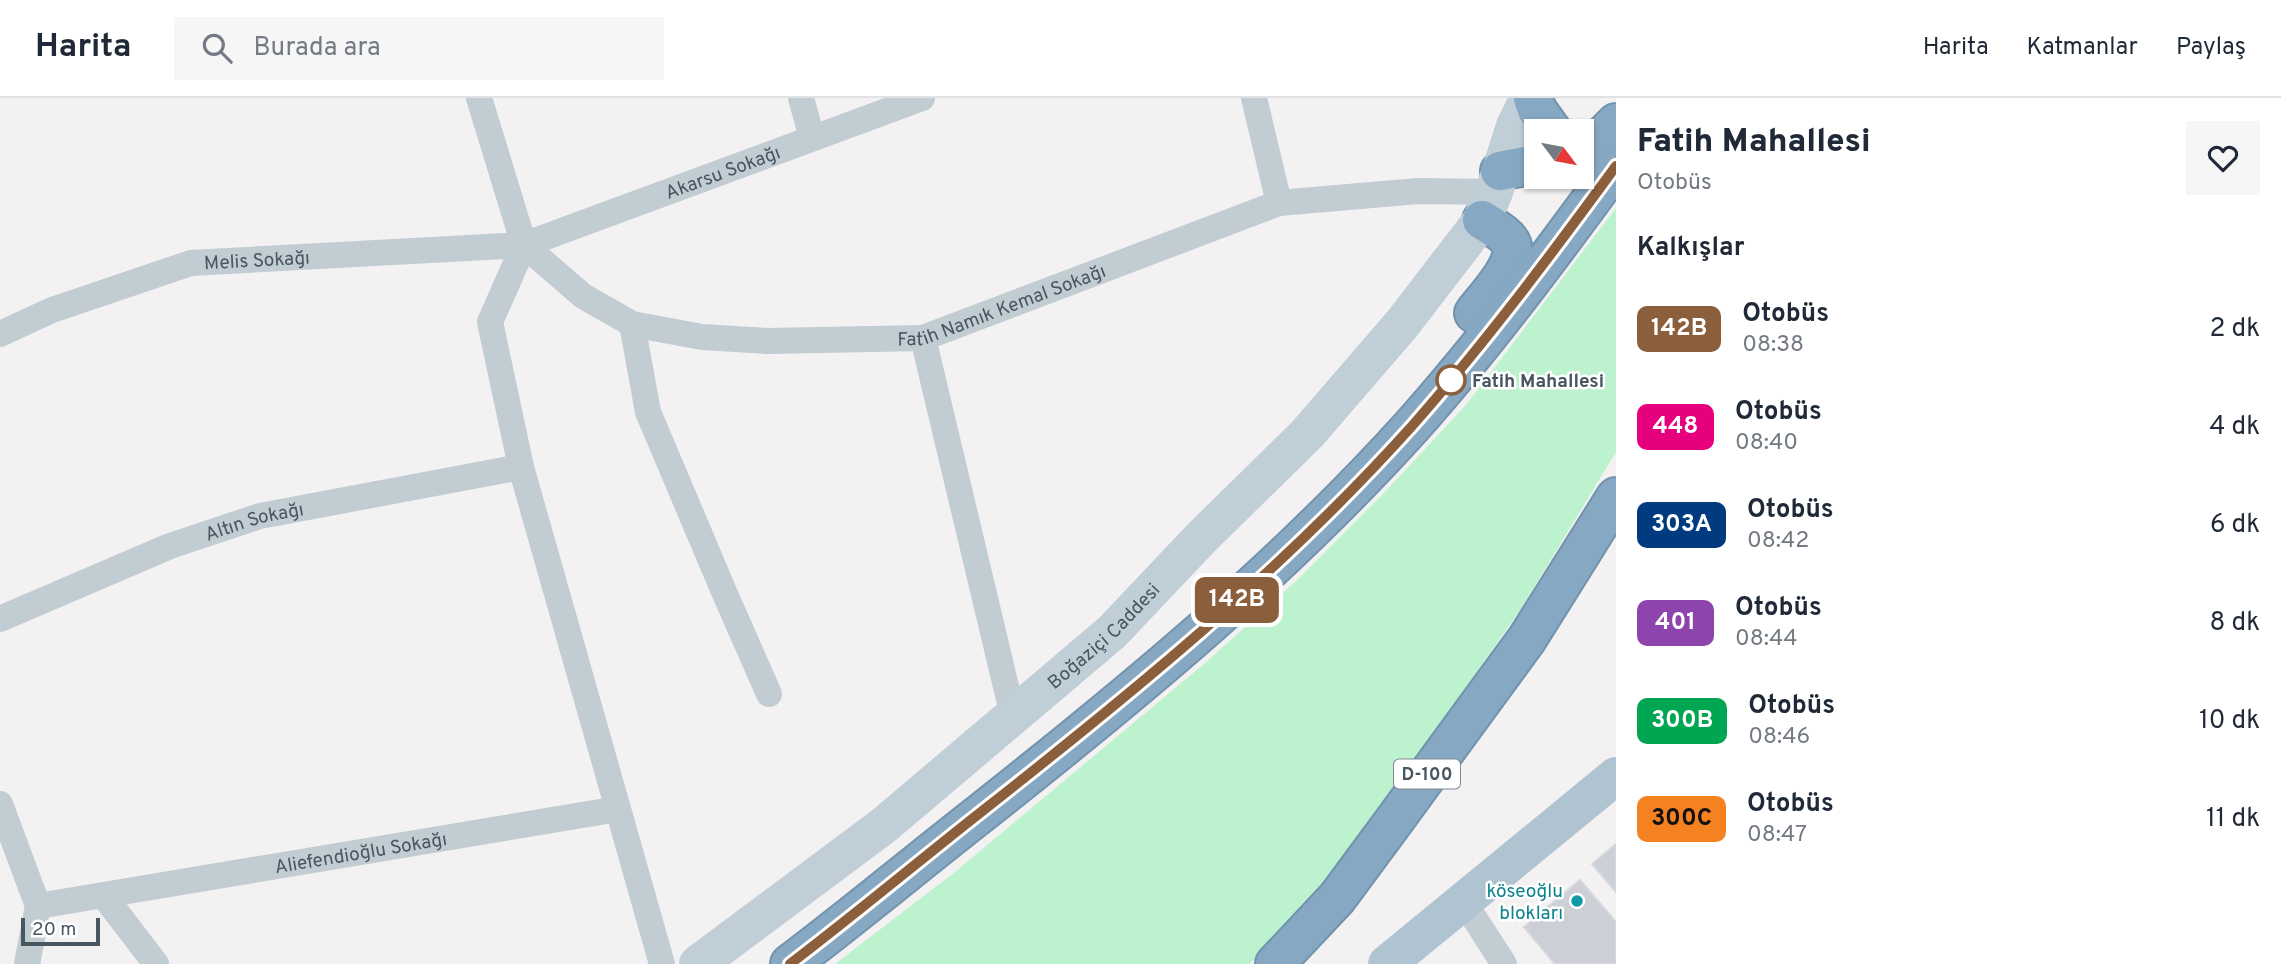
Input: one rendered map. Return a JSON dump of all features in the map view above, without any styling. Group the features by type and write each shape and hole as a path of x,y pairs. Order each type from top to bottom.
{"highway":[{"path":"1531,98 1543,119"},
{"path":"1594,145 1616,123"},
{"path":"790,964 1082,733 1190,643 1278,563 1411,426 1536,276 1616,166"},
{"path":"1411,426 1456,340 1511,262 1514,248 1492,194 1524,172"},
{"name":"D-100","path":"1275,964 1337,898 1527,639 1616,497"}],"main road":[{"name":"Boğaziçi Caddesi","path":"698,964 883,826 1112,632 1201,538 1307,434 1402,324 1492,194 1515,126 1531,98"},
{"path":"1568,576 1616,513"},
{"path":"1387,964 1616,776"}],"street":[{"path":"479,98 524,245 490,322 521,467 662,964"},
{"path":"801,98 812,138"},
{"name":"Akarsu Sokağı","path":"524,245 922,98"},
{"path":"1254,98 1279,203"},
{"name":"Fatih Namık Kemal Sokağı","path":"524,245 583,296 632,324 702,337 768,341 923,338 1279,203 1418,191 1492,194"},
{"name":"Melis Sokağı","path":"0,334 52,310 191,263 524,245"},
{"path":"632,324 648,412 769,694"},
{"path":"923,338 1013,716"},
{"name":"Altın Sokağı","path":"0,619 170,545 260,516 521,467"},
{"path":"0,804 38,906 27,964"},
{"name":"Aliefendioğlu Sokağı","path":"38,906 618,810"},
{"path":"104,896 156,964"},
{"path":"1464,902 1504,964"}],"green space":[{"path":"1616,208 1616,452 1522,607 1355,841 1277,940 1249,964 835,964 955,872 1204,664 1295,582 1383,494 1466,405"}],"building":[{"name":"köseoğlu blokları","path":"1616,844 1616,892 1592,864"},
{"name":"köseoğlu blokları","path":"1580,880 1616,922 1616,964 1555,964 1524,927"}],"bus line":[{"name":"142B","path":"790,964 1082,733 1190,643 1278,563 1411,426 1484,341 1536,276 1616,166"}],"place":[{"name":"Fatih Mahallesi","path":"1451,380"},
{"name":"köseoğlu blokları","path":"1577,901"}]}
